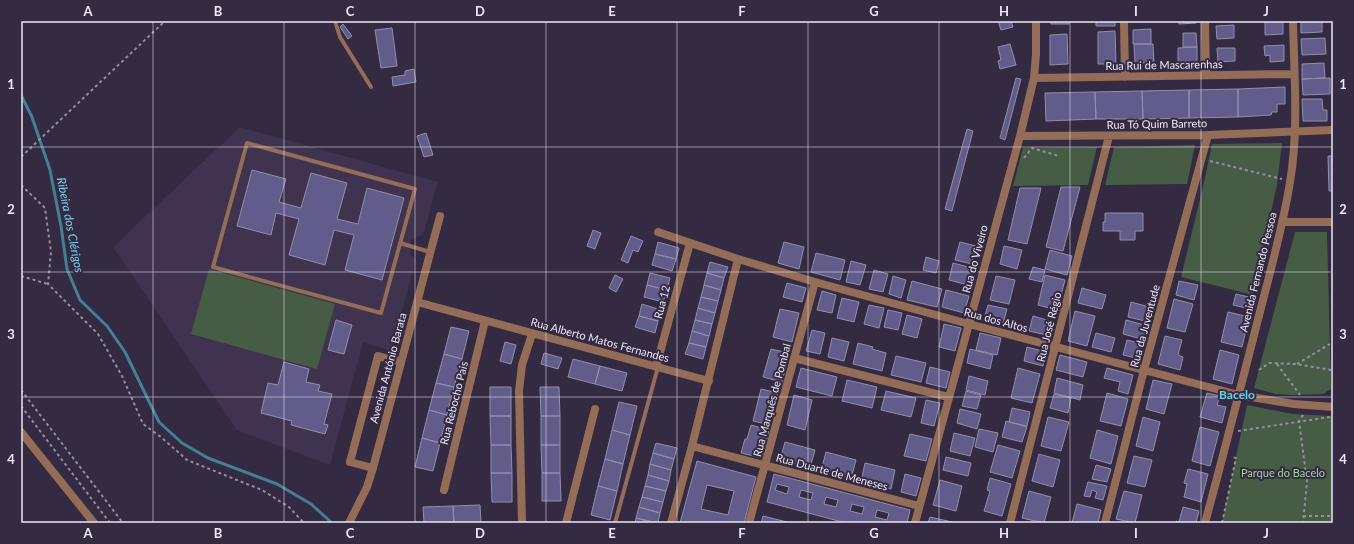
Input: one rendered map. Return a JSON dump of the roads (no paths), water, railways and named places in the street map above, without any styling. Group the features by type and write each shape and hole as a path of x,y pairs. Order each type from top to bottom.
{"street":[{"name":"Rua do Viveiro","path":"914,523 1020,136 1034,78 1036,21"},
{"path":"1124,21 1124,77"},
{"path":"1205,21 1206,75"},
{"name":"Avenida Fernando Pessoa","path":"1205,523 1239,395 1282,222 1290,182 1294,151 1293,21"},
{"name":"Rua Rui de Mascarenhas","path":"1034,78 1294,74"},
{"name":"Rua Tó Quim Barreto","path":"1020,136 1208,135 1333,130"},
{"name":"Rua da Juventude","path":"1105,523 1144,370 1208,135"},
{"name":"Rua José Régio","path":"1010,523 1109,136"},
{"name":"Avenida António Barata","path":"349,523 367,487 373,468 440,216"},
{"path":"1282,222 1333,222"},
{"name":"Rua dos Altos","path":"658,232 738,259 815,282 1239,395 1294,404 1333,406"},
{"name":"Rua 12","path":"657,367 690,243"},
{"path":"671,523 709,381 738,259"},
{"name":"Rua Marquês de Pombal","path":"749,523 815,282"},
{"name":"Rua Alberto Matos Fernandes","path":"417,302 709,381"},
{"name":"Rua Rebocho Pais","path":"444,490 485,320"},
{"path":"522,523 519,391 522,365 532,334"},
{"path":"373,468 350,462 378,356 401,362"},
{"path":"794,358 948,397"},
{"path":"566,523 595,409"},
{"path":"21,432 94,523"},
{"name":"Rua Duarte de Meneses","path":"692,446 919,506"}],"lane":[{"path":"335,21 340,36 370,87"},
{"path":"247,143 414,189 400,243 381,313 213,267 247,143"},
{"path":"400,243 430,252"},
{"path":"615,523 657,367"}],"waterway":[{"name":"Ribeira dos Clérigos","path":"21,95 32,117 50,170 61,226 67,269 80,300 107,326 125,352 159,422 182,443 208,458 277,484 311,504 332,523"}],"district":[{"name":"Bacelo","path":"1237,395"}],"park label":[{"name":"Parque do Bacelo","path":"1283,473"}]}
